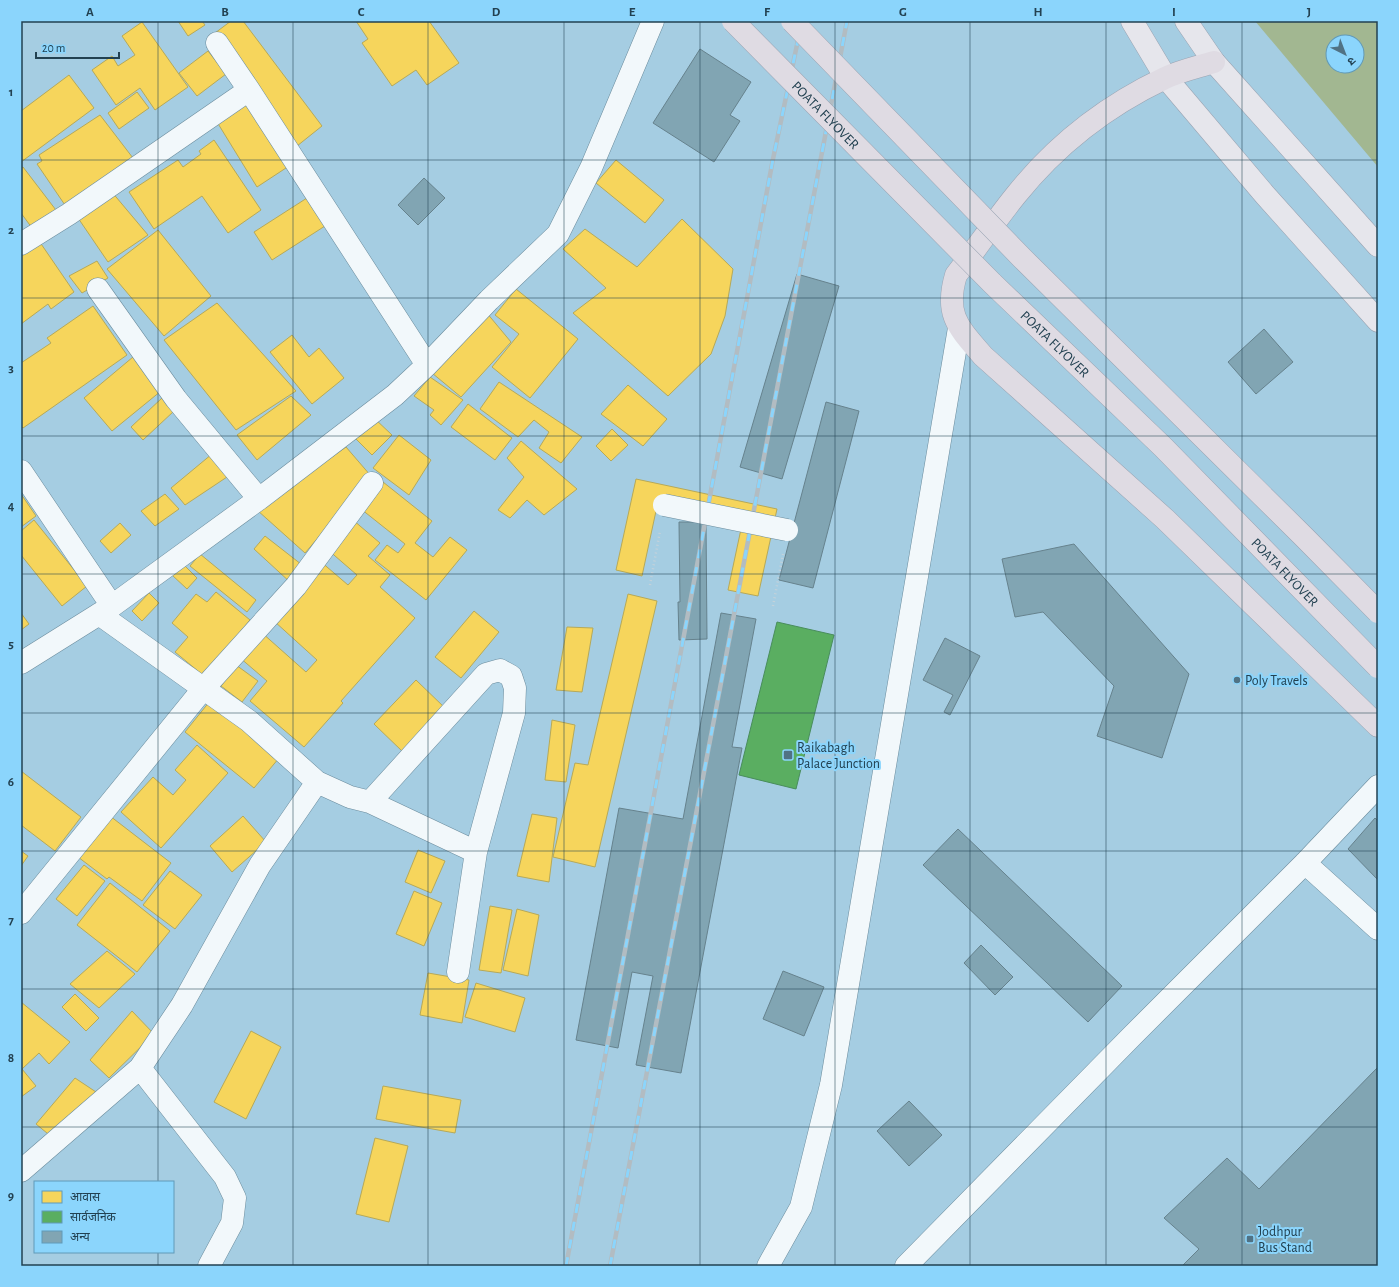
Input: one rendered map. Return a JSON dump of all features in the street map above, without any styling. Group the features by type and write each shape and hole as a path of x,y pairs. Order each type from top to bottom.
{"highway":[{"name":"POATA FLYOVER","path":"733,21 992,283 1163,447 1378,667"},
{"path":"792,21 1022,258 1378,612"},
{"path":"1214,62 1166,78 1104,113 1076,134 1046,162 1017,194 956,275 952,290 952,305 955,318 959,328 983,356 1165,519 1378,726"}],"main road":[{"path":"1132,21 1166,78 1265,195 1378,321"},
{"path":"1186,21 1214,62 1378,246"}],"street":[{"path":"21,663 105,610 259,499 395,395 427,365 489,300 558,234 591,168 653,21"},
{"path":"217,43 427,365"},
{"path":"21,244 69,214 249,90"},
{"path":"98,289 176,399 259,499"},
{"path":"768,1266 801,1207 831,1085 959,328"},
{"path":"21,471 105,610 203,689 249,721 317,782 350,797 370,802 476,852"},
{"path":"21,913 203,689 296,586 372,483"},
{"path":"664,505 787,530"},
{"path":"370,802 486,674 500,670 511,676 515,688 514,713 476,852 458,972"},
{"path":"21,1170 140,1068 182,1005 260,865 317,782"},
{"path":"906,1266 1126,1042 1305,863 1378,786"},
{"path":"1305,863 1378,930"},
{"path":"140,1068 225,1177 235,1198 232,1224 209,1266"}],"path":[{"path":"650,585 664,505"},
{"path":"773,606 787,530"}],"green space":[{"path":"1255,21 1378,21 1378,167"}],"building: आवास":[{"path":"178,21 202,21 205,25 188,36"},
{"path":"231,21 243,21 322,126 297,146 215,33"},
{"path":"356,21 429,21 459,63 427,85 416,70 392,86 362,43 368,39"},
{"path":"142,22 188,87 155,110 140,88 116,105 92,70 112,56 118,66 135,55 122,36"},
{"path":"208,51 226,74 197,96 179,73"},
{"path":"69,75 94,108 21,162 21,111"},
{"path":"137,92 149,108 119,129 108,113"},
{"path":"250,102 289,166 257,187 217,122"},
{"path":"100,115 136,162 67,208 37,164 42,161 39,155"},
{"path":"214,140 261,210 228,233 202,196 154,229 129,192 178,160 183,167 201,154 199,151"},
{"path":"616,160 664,200 645,223 596,183"},
{"path":"23,167 59,214 35,232 21,213 21,168"},
{"path":"111,191 148,235 108,262 76,215"},
{"path":"307,198 325,226 272,260 254,232"},
{"path":"682,219 733,269 725,316 711,354 668,396 573,313 606,288 563,249 585,229 637,267"},
{"path":"158,230 211,296 164,336 107,269"},
{"path":"35,235 74,292 51,309 48,304 21,324 21,245"},
{"path":"97,261 108,278 82,293 69,276"},
{"path":"516,289 578,339 530,398 492,367 519,334 495,315"},
{"path":"217,303 296,391 236,430 164,340"},
{"path":"93,306 127,355 23,428 21,426 21,363 51,343 47,338"},
{"path":"486,312 511,342 461,397 432,373"},
{"path":"292,335 309,357 319,348 344,378 312,404 270,352"},
{"path":"133,357 161,391 112,431 84,398"},
{"path":"430,377 463,400 441,425 430,415 434,410 414,396"},
{"path":"499,382 582,437 561,463 539,448 549,432 534,420 518,437 480,409"},
{"path":"628,385 667,419 643,446 601,414"},
{"path":"291,396 311,415 257,460 237,435"},
{"path":"162,398 174,411 143,440 131,427"},
{"path":"468,404 512,438 495,460 451,427"},
{"path":"374,418 392,435 372,455 355,438"},
{"path":"612,429 628,445 611,461 596,446"},
{"path":"399,435 431,460 409,495 373,468"},
{"path":"521,441 577,489 544,515 527,500 510,518 498,510 524,477 507,458"},
{"path":"346,447 371,476 305,553 257,510"},
{"path":"218,449 236,471 185,505 171,488"},
{"path":"636,479 777,509 758,596 728,590 741,529 656,511 642,576 616,570"},
{"path":"383,482 432,521 415,543 433,557 450,537 467,550 426,600 375,560 387,545 398,553 405,544 361,509"},
{"path":"21,494 36,516 21,527"},
{"path":"165,494 179,509 155,526 141,511"},
{"path":"34,520 87,586 62,606 21,555 21,531"},
{"path":"353,520 380,543 368,556 390,575 380,587 415,618 341,701 343,703 304,747 250,701 267,681 239,657 261,632 306,672 317,660 274,621 320,561 348,585 357,575 327,549"},
{"path":"120,523 131,535 111,553 100,541"},
{"path":"265,536 306,568 291,583 254,549"},
{"path":"200,554 256,600 247,612 190,566"},
{"path":"183,564 197,578 187,589 172,575"},
{"path":"216,592 250,620 204,676 175,652 188,637 172,623 196,594 207,602"},
{"path":"149,593 159,603 142,621 132,611"},
{"path":"628,594 657,601 595,867 553,857 575,763 588,765"},
{"path":"474,611 499,632 461,678 435,657"},
{"path":"21,613 29,624 21,630"},
{"path":"567,627 593,628 582,692 556,690"},
{"path":"236,665 258,681 242,702 221,686"},
{"path":"416,680 445,708 403,752 374,724"},
{"path":"210,701 279,758 254,788 185,732"},
{"path":"552,720 575,725 566,782 545,780"},
{"path":"197,745 228,773 161,848 121,812 153,777 173,795 186,780 175,770"},
{"path":"21,771 81,817 55,851 21,825"},
{"path":"532,814 557,818 549,882 517,876"},
{"path":"110,816 171,863 142,901 109,877 107,879 78,857"},
{"path":"243,816 266,842 232,872 210,846"},
{"path":"418,850 445,861 431,893 405,882"},
{"path":"21,851 28,856 21,866"},
{"path":"84,865 105,881 77,916 56,899"},
{"path":"170,871 202,895 175,929 143,905"},
{"path":"110,883 170,931 137,972 77,925"},
{"path":"414,891 442,903 424,946 396,934"},
{"path":"490,906 512,910 501,973 479,970"},
{"path":"517,909 539,915 528,976 503,970"},
{"path":"107,951 135,974 99,1008 70,984"},
{"path":"428,973 469,980 462,1023 420,1015"},
{"path":"476,983 525,998 515,1032 465,1017"},
{"path":"75,994 99,1018 86,1031 62,1007"},
{"path":"21,1002 70,1042 49,1064 39,1053 22,1069 36,1086 21,1097"},
{"path":"132,1011 154,1034 109,1078 90,1060"},
{"path":"251,1031 281,1047 246,1119 214,1102"},
{"path":"75,1078 96,1092 53,1138 36,1124"},
{"path":"383,1086 461,1100 455,1133 376,1119"},
{"path":"375,1138 408,1146 389,1222 356,1214"}],"building: सार्वजनिक":[{"path":"777,622 834,635 796,789 739,775"}],"building: अन्य":[{"path":"700,49 751,82 730,115 740,121 714,162 653,123"},
{"path":"424,178 445,198 418,225 398,205"},
{"path":"797,274 839,286 782,479 740,467"},
{"path":"1264,329 1293,362 1256,394 1228,362"},
{"path":"826,402 859,411 813,588 779,580"},
{"path":"679,522 706,522 707,639 679,640"},
{"path":"1074,544 1189,674 1162,758 1097,736 1114,686 1043,612 1015,617 1002,559"},
{"path":"721,613 756,619 732,747 742,748 681,1073 636,1065 653,976 632,972 618,1048 576,1040 619,808 683,819"},
{"path":"945,638 980,656 950,715 944,712 953,695 923,680"},
{"path":"1375,818 1378,821 1378,880 1348,849"},
{"path":"958,829 1122,986 1088,1022 923,865"},
{"path":"981,945 1013,977 995,995 964,963"},
{"path":"783,971 824,987 804,1036 763,1019"},
{"path":"1378,1067 1378,1266 1182,1266 1199,1249 1164,1218 1227,1158 1259,1189"},
{"path":"909,1101 942,1135 909,1166 877,1131"}],"railway":[{"path":"566,1266 773,159 802,21"},
{"path":"610,1266 847,21"}],"place":[{"name":"Poly Travels","path":"1237,680"},
{"name":"Raikabagh Palace Junction","path":"788,755"},
{"name":"Jodhpur Bus Stand","path":"1250,1239"}]}
